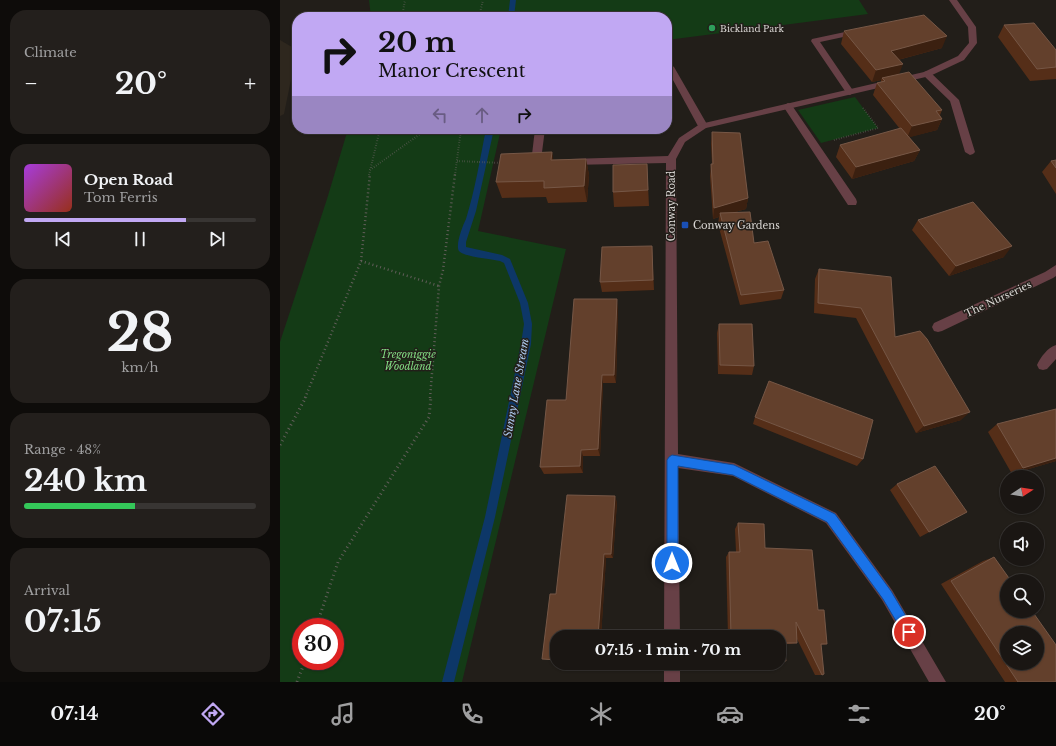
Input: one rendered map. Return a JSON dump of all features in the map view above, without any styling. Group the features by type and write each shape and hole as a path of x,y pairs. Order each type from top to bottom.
{"street":[{"name":"Conway Road","path":"672,630 671,159 682,140 703,126 927,74 961,58 973,43 972,27 953,0"},
{"path":"850,92 815,40 869,28"},
{"path":"672,71 703,126"},
{"path":"927,74 954,100 970,152"},
{"path":"788,106 852,202"},
{"path":"539,134 536,163 671,159"},
{"name":"The Nurseries","path":"938,327 1049,275 1056,269"},
{"path":"1043,365 1056,350"},
{"path":"672,460 734,470 831,518 887,595 938,682"},
{"path":"672,670 672,682"}],"path":[{"path":"403,12 405,0"},
{"path":"480,12 483,0"},
{"path":"814,145 878,128 850,92"},
{"path":"280,445 305,399 361,261 370,170 379,134"},
{"path":"370,170 420,134"},
{"path":"319,618 338,562 429,417 439,286 443,270 460,134"},
{"path":"457,162 536,163"},
{"path":"361,261 439,286"},
{"path":"297,682 302,670"}],"shaded area":[{"path":"280,40 292,47 292,75 284,114 280,116"}],"green space":[{"name":"Bickland Park","path":"369,0 859,0 868,14 672,39 672,12 370,12"},
{"path":"855,97 878,128 821,143 798,110"},
{"name":"Tregoniggie Woodland","path":"346,134 500,134 478,231 566,249 462,682 280,682 280,342 327,199"}],"building":[{"path":"924,15 947,36 891,51 903,64 876,70 844,31"},
{"path":"1034,23 1056,50 1056,67 1037,69 1004,25"},
{"path":"909,72 942,110 936,111 942,119 912,126 877,83 885,81 882,78"},
{"path":"901,128 920,150 856,167 840,145"},
{"path":"712,132 740,133 748,198 714,208 711,164 713,164"},
{"path":"552,152 551,160 586,159 584,186 544,188 544,181 496,182 501,154"},
{"path":"1056,160 1056,168 1051,161"},
{"path":"647,164 648,190 613,192 613,165"},
{"path":"973,202 1012,246 956,266 918,220"},
{"path":"750,212 754,243 768,241 784,290 741,295 720,213"},
{"path":"652,246 653,280 600,282 602,247"},
{"path":"819,269 891,277 895,337 920,331 927,339 970,412 924,426 861,308 818,303"},
{"path":"574,299 617,299 614,375 602,375 598,449 581,450 580,466 540,467 547,400 566,400"},
{"path":"719,324 752,324 754,366 720,365"},
{"path":"769,381 873,420 863,459 755,417"},
{"path":"1056,409 1056,458 1023,468 997,424"},
{"path":"935,466 967,512 929,532 897,484"},
{"path":"567,495 615,496 611,554 604,554 599,630 550,630 550,660 542,659 550,594 556,594"},
{"path":"738,523 764,524 765,548 812,550 818,610 824,610 827,644 821,644 824,674 822,675 796,622 797,643 786,643 786,630 731,630 729,552 740,552"},
{"path":"994,557 1006,574 1000,574 1000,618 1037,618 1043,626 1000,626 1000,655 951,581"},
{"path":"1044,628 1056,645 1056,682 1018,682 1010,670 1044,670"}],"waterway":[{"name":"Sunny Lane Stream","path":"512,12 513,0"},
{"name":"Sunny Lane Stream","path":"448,682 490,517 517,392 526,344 528,324 524,303 507,261 502,258 467,252 462,249 462,242 472,211 489,134"}],"place":[{"name":"Bickland Park","path":"712,28"},
{"name":"Conway Gardens","path":"685,225"}],"route":[{"path":"672,563 672,460 734,470 831,518 887,595 909,632"}]}
